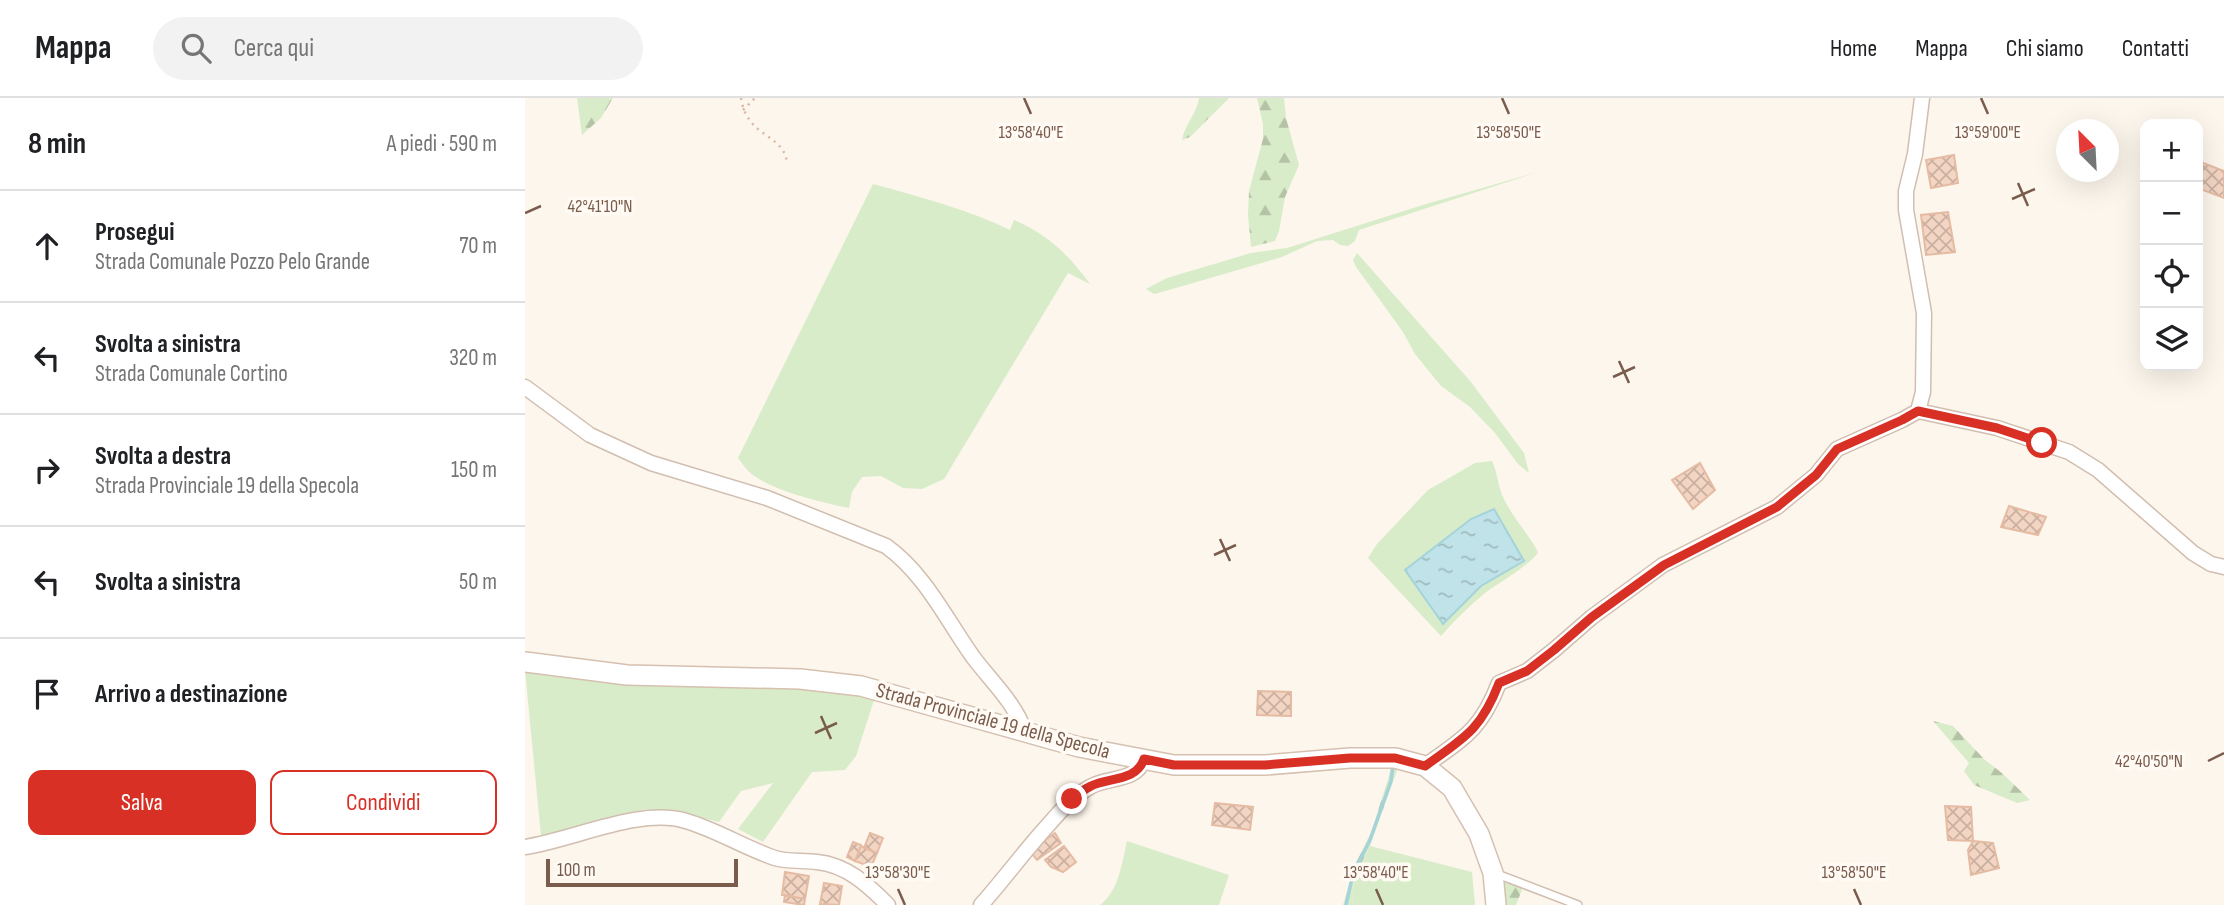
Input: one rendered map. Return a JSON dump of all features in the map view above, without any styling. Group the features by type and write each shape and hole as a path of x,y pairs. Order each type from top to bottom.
{"main road":[{"name":"Strada Provinciale 19 della Specola","path":"525,662 627,675 800,679 861,686 1079,747 1174,765 1265,765 1350,758 1395,758 1425,766 1451,788 1479,834 1493,873 1496,905"}],"street":[{"path":"1918,411 1923,391 1924,313 1906,210 1906,191 1915,154 1922,98"},
{"path":"525,387 590,435 651,463 768,498 886,546 902,558 926,587 973,656 1020,715 1025,732"},
{"path":"1425,766 1473,731 1490,706 1499,683 1527,671 1627,590 1664,565 1777,507 1816,475 1837,449 1918,411 1997,428 2069,452 2098,470 2193,553 2211,564 2224,567"},
{"path":"981,905 1021,855 1072,799 1092,785 1127,777 1141,768 1144,759"},
{"path":"525,847 643,818 684,820 728,836 777,859 836,865 854,874 888,905"}],"lane":[{"path":"1493,873 1578,905"}],"path":[{"path":"741,98 743,110 750,122 780,144 787,154 787,164"},
{"path":"743,110 755,98"}],"green space":[{"path":"577,98 613,98 601,118 582,135"},
{"path":"1199,98 1229,98 1190,137 1182,140 1196,109"},
{"path":"1257,98 1284,98 1286,118 1299,165 1285,197 1275,241 1251,247 1249,191 1263,139 1263,124"},
{"path":"1538,172 1359,230 1355,241 1348,246 1333,240 1317,241 1282,257 1169,290 1154,294 1146,289 1167,278 1251,253 1287,248"},
{"path":"873,184 960,210 1010,230 1014,220 1056,246 1090,284 1068,273 944,479 922,489 903,488 881,476 862,477 852,492 849,508 799,496 774,486 751,473 738,458"},
{"path":"1357,253 1471,382 1524,453 1529,473 1518,464 1495,433 1470,407 1441,386 1415,354 1403,332 1356,267 1353,260"},
{"path":"1492,461 1504,499 1538,552 1523,567 1479,598 1441,636 1368,558 1377,544 1428,490 1475,463","holes":["1494,509 1524,561 1481,586 1443,624"]},
{"path":"525,670 731,678 875,697 856,756 845,770 812,772 763,842 738,829 773,783 741,791 719,822 646,809 541,836"},
{"path":"1933,721 1953,726 1985,760 2030,800 2017,803 1974,785 1964,771 1969,763"},
{"path":"1392,764 1399,765 1370,846 1354,877 1352,905 1343,905 1354,867 1372,830"},
{"path":"1127,841 1229,875 1219,905 1100,905 1116,884"},
{"path":"1370,846 1472,872 1475,905 1352,905 1354,877"},
{"path":"1505,881 1523,887 1516,905 1504,905"}],"water":[{"path":"1494,509 1524,561 1481,586 1443,624 1405,570 1471,519"}],"building":[{"path":"1954,155 1958,183 1931,188 1926,160"},
{"path":"2203,163 2224,171 2224,198 2203,190"},
{"path":"1948,212 1955,252 1926,255 1921,215"},
{"path":"1700,463 1715,490 1693,509 1672,480"},
{"path":"2009,506 2046,517 2038,535 2001,527"},
{"path":"1258,691 1291,692 1291,716 1257,715"},
{"path":"1215,803 1253,807 1250,830 1212,825"},
{"path":"1945,806 1971,807 1973,841 1948,840"},
{"path":"870,833 883,838 877,853 864,848"},
{"path":"1055,833 1061,843 1037,860 1030,851"},
{"path":"1973,841 1993,843 1999,868 1971,875 1968,850"},
{"path":"853,842 861,845 855,861 847,857"},
{"path":"861,846 877,853 871,867 855,861"},
{"path":"1064,846 1076,862 1063,872 1051,867 1045,860"},
{"path":"785,872 809,876 805,899 782,895"},
{"path":"824,883 842,886 839,905 820,904"},
{"path":"785,895 805,899 804,905 784,902"}],"waterway":[{"path":"1346,905 1353,874 1370,840 1391,781 1393,766"}],"route":[{"path":"1072,799 1092,785 1127,777 1141,768 1144,759 1174,765 1265,765 1350,758 1395,758 1425,766 1473,731 1490,706 1499,683 1527,671 1592,617 1664,565 1777,507 1816,475 1837,449 1918,411 1997,428 2042,443"}]}
